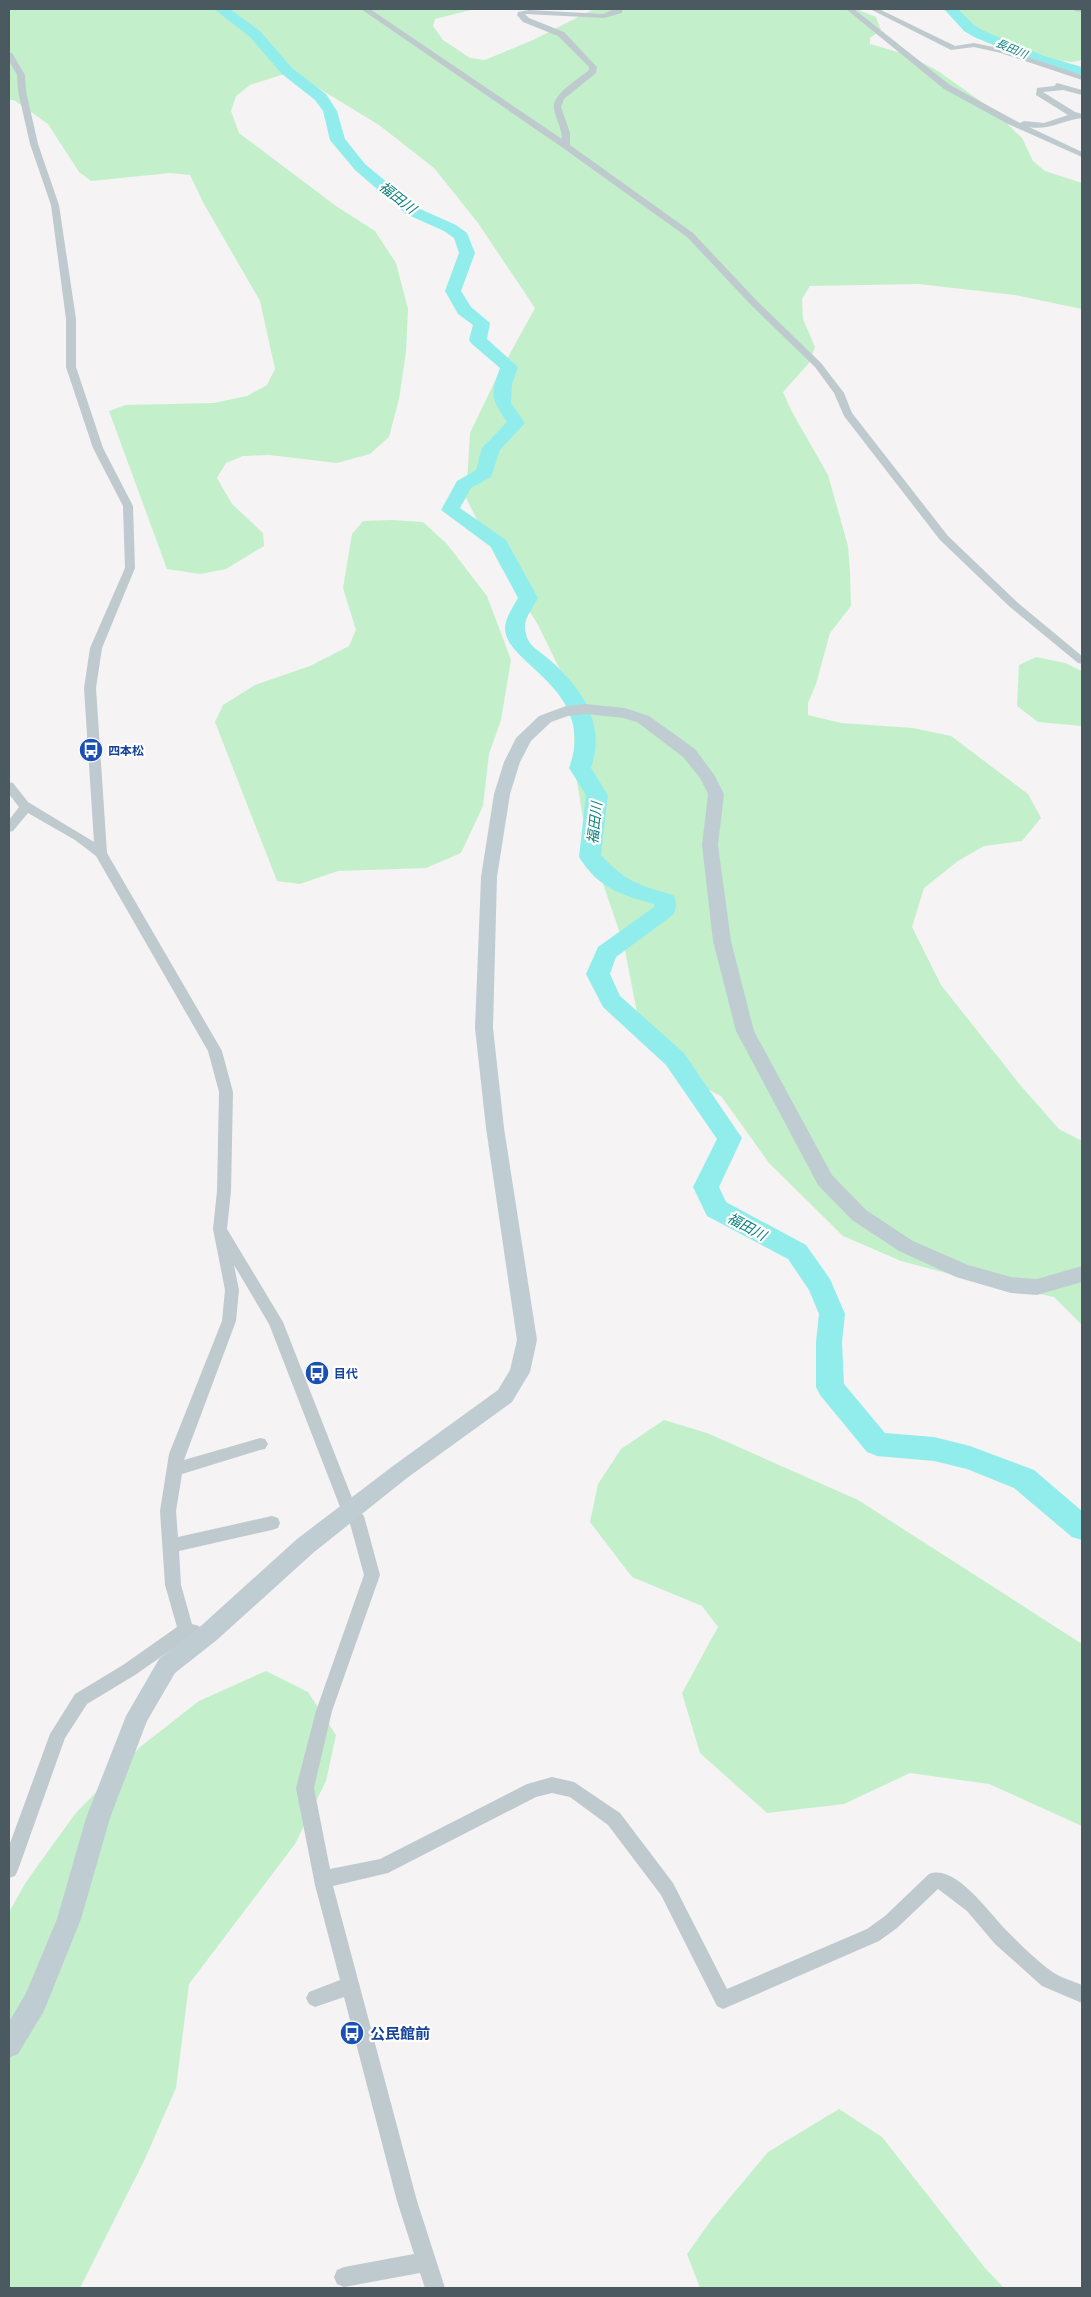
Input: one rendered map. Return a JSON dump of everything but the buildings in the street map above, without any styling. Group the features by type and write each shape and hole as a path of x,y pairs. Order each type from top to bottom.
{"street":[{"path":"365,9 566,146 690,235 755,304 818,365 839,393 847,414 944,538 1014,605 1082,661"},
{"path":"566,146 566,133 557,107 560,98 593,71 593,67 561,34 526,20 521,15 522,12 604,16 615,14 619,11 618,9"},
{"path":"850,9 947,87 986,109 1082,155"},
{"path":"874,9 954,48 974,46 1003,51 1082,78"},
{"path":"1078,9 1082,10"},
{"path":"9,55 21,74 22,91 34,144 55,205 71,319 71,367 98,448 128,506 130,568 96,648 90,688 101,853"},
{"path":"1047,84 1065,87 1082,93"},
{"path":"1065,87 1040,90 1039,93 1079,116"},
{"path":"986,109 1002,112 1030,126 1046,127 1064,118 1079,116"},
{"path":"9,2044 35,2002 69,1919 98,1818 137,1716 167,1666 210,1632 305,1546 400,1472 505,1396 520,1372 527,1340 495,1128 484,1028 489,877 502,794 512,762 524,738 545,719 566,711 586,709 625,713 643,719 689,752 708,776 716,794 710,845 722,941 731,983 745,1031 826,1180 858,1215 906,1246 963,1272 1011,1285 1037,1287 1082,1274"},
{"path":"9,786 27,806 79,837 101,853 215,1051 226,1092 224,1191 220,1229 232,1290 230,1321 177,1454 168,1511 173,1585 186,1630"},
{"path":"9,828 27,806"},
{"path":"220,1229 276,1322 350,1512 356,1516 372,1575 324,1711 304,1788 323,1878 350,1986 407,2201 434,2288"},
{"path":"175,1469 260,1444"},
{"path":"170,1546 272,1523"},
{"path":"9,1870 58,1734 81,1699 130,1670 186,1630 210,1632"},
{"path":"323,1878 382,1867 533,1790 552,1785 574,1790 614,1819 667,1889 723,2000 873,1936 936,1880 942,1881 973,1905 1001,1938 1048,1980 1082,1994"},
{"path":"315,1998 350,1986"},
{"path":"344,2277 426,2262"}],"green space":[{"path":"9,9 475,9 435,19 433,26 443,40 470,58 485,60 533,40 594,9 856,9 876,17 881,30 870,38 870,44 908,55 938,71 993,110 1022,138 1033,161 1045,171 1082,183 1082,309 1015,295 918,284 810,286 802,299 803,319 815,347 809,363 783,392 791,410 828,475 848,546 851,606 830,633 816,684 808,703 808,715 841,723 913,728 951,736 1028,794 1041,818 1022,841 984,846 958,861 924,888 912,927 941,985 1021,1086 1059,1129 1082,1141 1082,1325 1054,1297 972,1280 901,1261 843,1236 769,1163 721,1096 682,1076 639,1023 624,945 585,831 575,769 573,696 537,623 501,567 466,498 470,433 495,381 535,308 478,223 434,168 379,125 297,75 281,75 250,85 236,96 231,111 239,133 336,206 375,231 396,263 408,309 406,352 399,399 389,437 370,454 337,463 269,455 243,456 226,463 217,478 232,504 263,533 264,546 226,569 200,574 167,569 109,411 126,405 214,403 247,396 267,385 275,369 260,301 204,204 190,175 170,173 91,181 79,172 48,124 14,100 9,100"},
{"path":"957,9 1082,9 1082,60 1072,62 1044,59 1019,52 969,28"},
{"path":"363,521 423,522 447,544 487,596 511,660 501,720 489,754 483,806 461,853 426,868 338,871 300,884 277,881 215,722 223,705 255,685 310,666 349,646 356,630 343,588 352,534"},
{"path":"1036,657 1065,663 1082,671 1082,726 1038,722 1017,706 1019,665"},
{"path":"664,1420 707,1433 858,1500 1082,1644 1082,1826 989,1784 910,1773 844,1804 767,1813 700,1753 682,1693 718,1627 702,1606 632,1577 590,1522 598,1484 621,1449"},
{"path":"266,1671 308,1692 336,1735 326,1781 295,1844 189,1984 176,2088 144,2161 80,2288 9,2288 9,1912 26,1882 75,1814 140,1747 199,1701"},
{"path":"839,2109 882,2137 985,2268 1004,2288 700,2288 687,2254 712,2219 768,2152"}],"waterway":[{"name":"福田川","path":"221,9 255,34 287,71 321,97 330,111 338,140 360,167 412,211 450,228 461,236 467,253 453,291 464,310 482,323 478,340 509,367 503,384 502,403 516,423 491,448 485,473 464,485 450,510 499,544 528,598 515,623 519,643 564,686 580,712 586,739 585,754 580,768 597,795 590,857 609,878 627,889 665,900 665,910 606,953 598,974 611,1001 675,1059 730,1138 706,1187 716,1209 797,1252 821,1286 832,1314 829,1342 830,1387 877,1444 934,1449 970,1458 1024,1479 1082,1528"},
{"name":"長田川","path":"951,9 969,28 979,34 1039,59 1082,71"}],"place":[{"name":"四本松","path":"91,750"},
{"name":"目代","path":"317,1373"},
{"name":"公民館前","path":"352,2033"}]}
